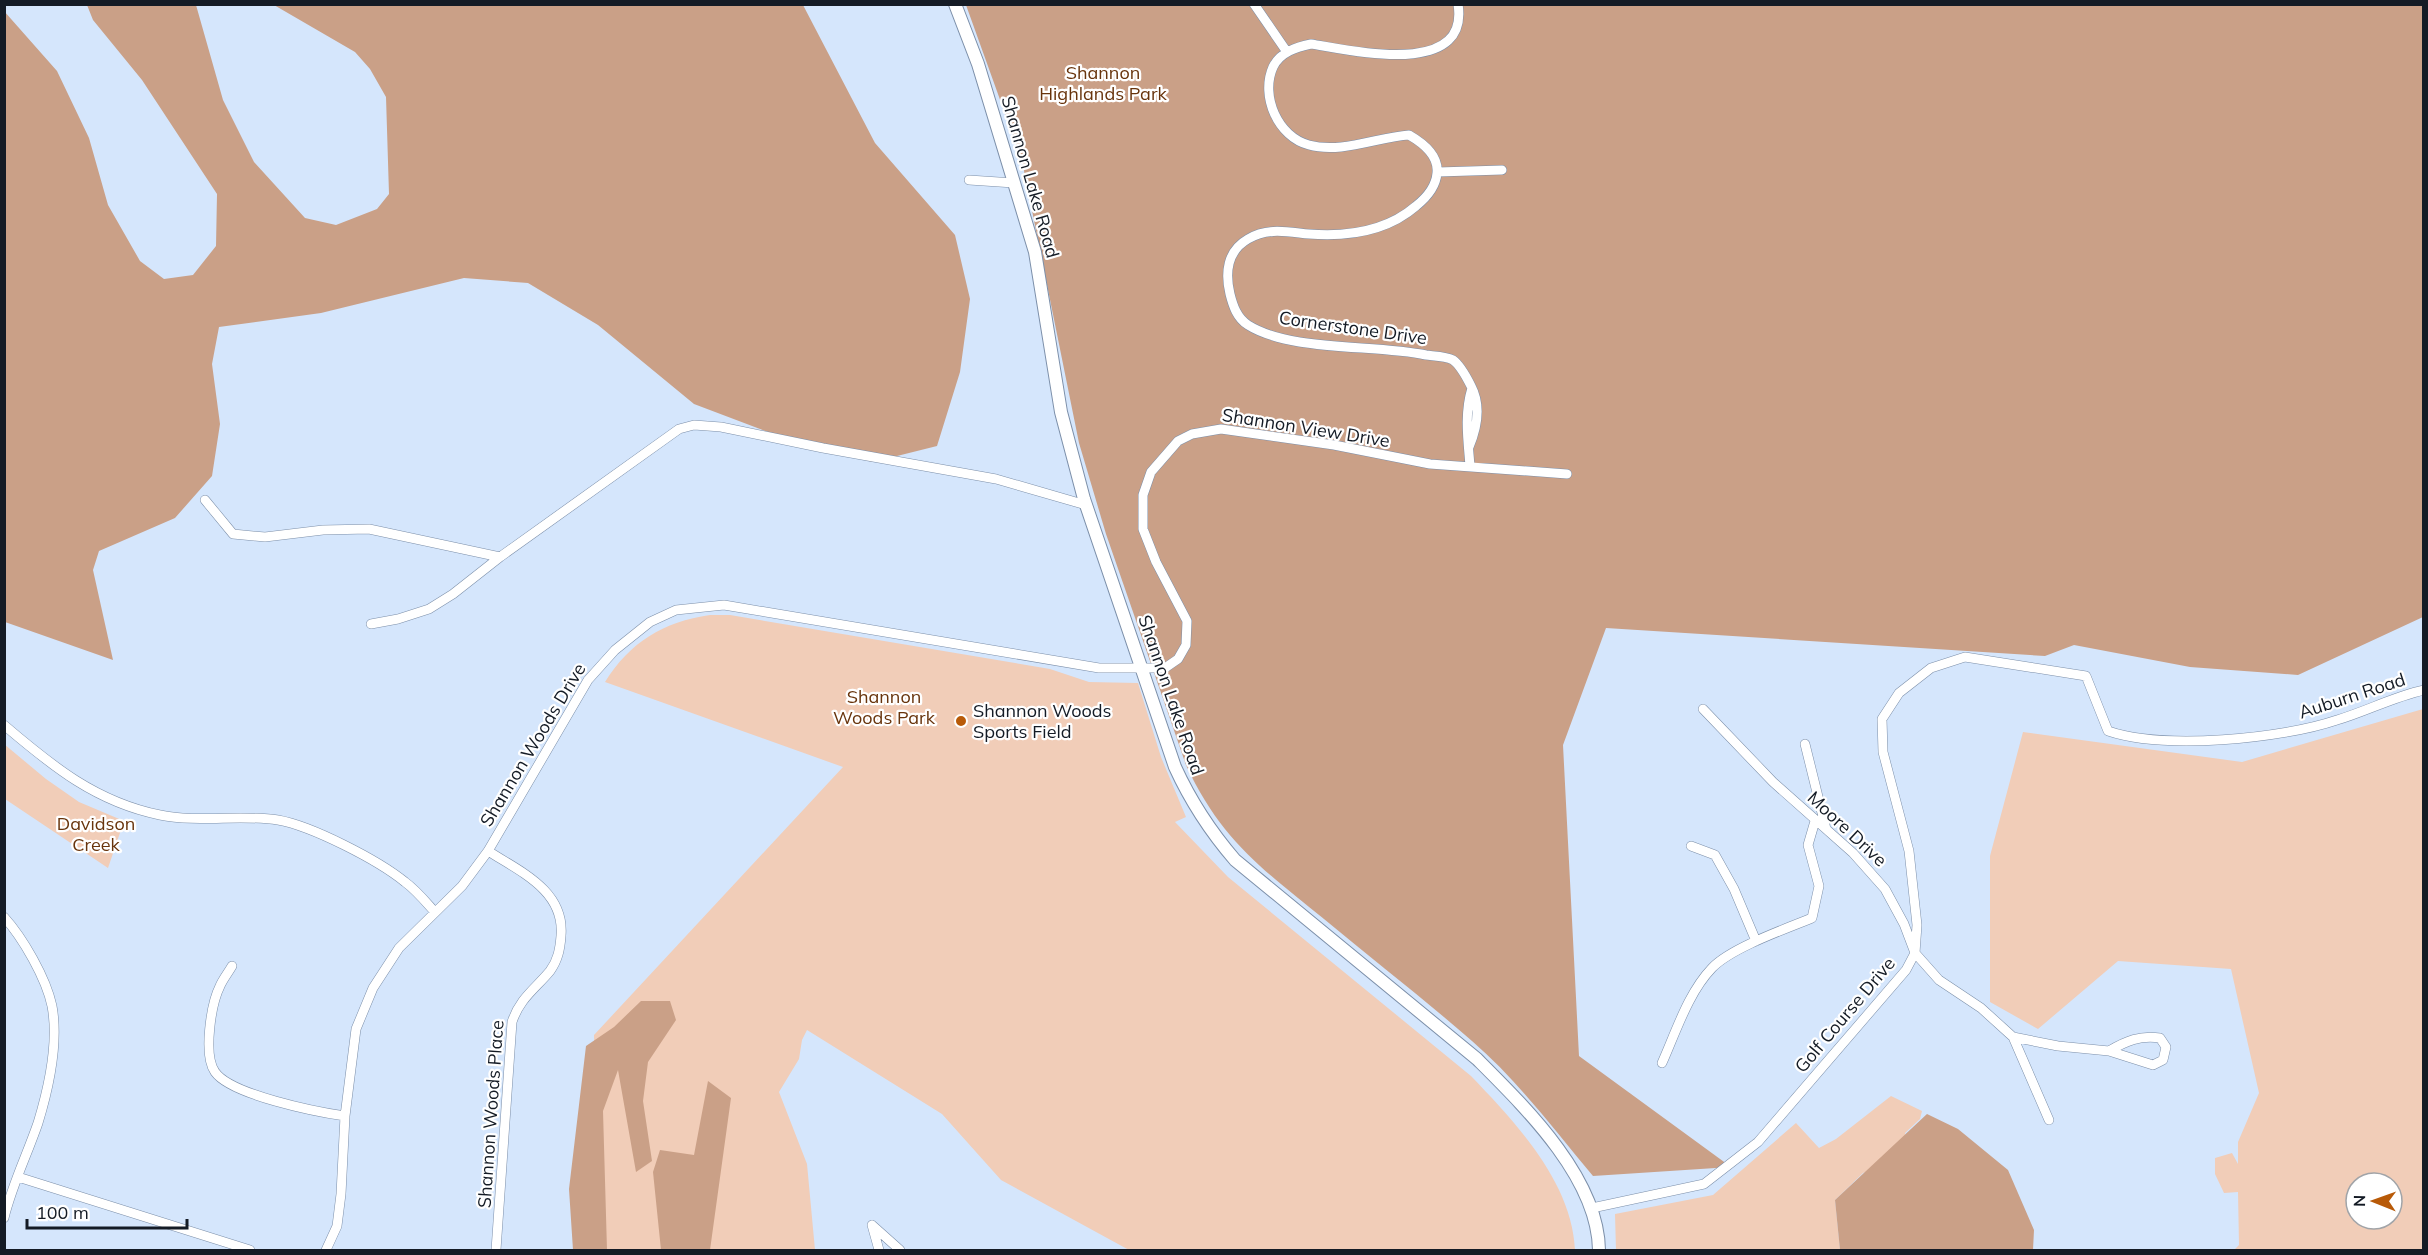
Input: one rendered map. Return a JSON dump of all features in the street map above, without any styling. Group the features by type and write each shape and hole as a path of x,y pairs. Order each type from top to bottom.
{"main road":[{"name":"Shannon Lake Road","path":"955,4 978,64 1035,252 1061,412 1086,505 1143,667 1175,767 1187,794 1216,838 1235,860 1477,1059 1537,1123 1562,1156 1592,1208 1599,1251"}],"street":[{"path":"1254,4 1287,52"},
{"path":"1458,4 1460,13 1455,30 1433,51 1411,56 1311,44 1287,52 1273,67 1270,105 1288,134 1307,145 1326,148 1410,135 1425,145 1435,160 1438,172 1502,170"},
{"name":"Cornerstone Drive","path":"1438,172 1427,197 1400,218 1375,230 1343,235 1263,232 1246,240 1233,252 1228,263 1227,284 1233,308 1246,324 1264,332 1308,342 1417,353 1452,360 1472,388 1477,400 1475,432 1469,447 1470,466"},
{"path":"969,180 1014,183"},
{"path":"371,624 398,619 429,609 453,594 500,557 679,429 694,425 721,427 996,479 1086,505"},
{"name":"Shannon View Drive","path":"1143,667 1165,668 1178,659 1186,645 1187,621 1156,562 1143,529 1143,495 1151,472 1178,441 1192,434 1221,429 1334,445 1430,464 1567,474"},
{"path":"205,500 232,534 265,537 323,530 369,529 500,557"},
{"name":"Shannon Woods Drive","path":"327,1251 338,1215 345,1116 356,1029 373,988 399,948 434,910 462,886 488,851 588,680 630,635 676,610 724,605 1099,668 1143,667"},
{"name":"Golf Course Drive","path":"1592,1208 1704,1184 1758,1142 1906,970 1915,953 1917,925 1909,851 1883,752 1882,719 1899,693 1931,668 1965,657 2041,670"},
{"name":"Auburn Road","path":"2041,670 2086,676 2108,730 2126,737 2218,741 2286,734 2338,720 2392,699 2424,690"},
{"name":"Moore Drive","path":"1703,709 1773,782 1853,853 1885,889 1904,924 1915,953 1939,980 1981,1008 2013,1037"},
{"path":"4,724 73,781 107,797 161,816 278,820 308,829 371,860 405,882 434,910"},
{"path":"1805,744 1826,829"},
{"path":"1662,1063 1698,986 1713,967 1756,941 1812,918 1819,886 1808,845 1815,820"},
{"path":"1691,846 1715,855 1734,889 1756,941"},
{"name":"Shannon Woods Place","path":"488,851 536,881 549,894 559,909 562,926 558,958 518,1006 512,1022 496,1251"},
{"path":"4,917 16,930 31,958 51,1005 50,1078 37,1124 4,1218"},
{"path":"232,966 219,987 210,1034 209,1056 215,1072 228,1083 252,1092 303,1109 345,1116"},
{"path":"2013,1037 2058,1046 2109,1051 2153,1065 2163,1060 2166,1047 2160,1038 2145,1036 2124,1042 2109,1051"},
{"path":"2013,1037 2049,1120"},
{"path":"18,1177 250,1251"},
{"path":"879,1251 872,1225 900,1251"}],"green space":[{"path":"87,5 196,5 223,100 254,162 305,218 336,225 377,209 389,194 386,97 370,69 355,52 274,5 803,5 875,143 955,235 970,299 960,372 937,446 873,462 802,445 694,404 598,325 528,283 464,278 321,313 219,327 212,364 220,424 212,476 175,518 99,551 93,570 113,660 5,622 4,11 57,71 89,138 108,205 140,261 164,279 193,275 216,246 217,194 142,80 93,20"},
{"name":"Shannon Highlands Park","path":"966,5 2423,5 2423,617 2298,675 2190,667 2074,645 2045,656 1606,628 1563,745 1579,1056 1731,1167 1593,1176 1535,1106 1489,1056 1262,868 1229,834 1199,791 1186,765 1106,534 1079,443 1022,161"},
{"name":"Shannon Woods Park","path":"710,615 730,615 1050,669 1089,682 1138,683 1161,757 1186,817 1175,822 1228,877 1471,1076 1506,1113 1553,1177 1572,1225 1575,1250 1129,1250 1001,1180 942,1114 807,1030 802,1040 799,1059 779,1092 807,1164 815,1250 600,1250 594,1035 843,767 605,682 625,656 649,636 677,623"},
{"path":"2423,709 2423,1250 2234,1250 2239,1245 2238,1192 2224,1193 2215,1174 2215,1158 2232,1153 2238,1164 2238,1142 2259,1093 2231,969 2118,961 2038,1029 1990,1002 1990,856 2023,732 2242,762"},
{"name":"Davidson Creek","path":"4,744 46,779 79,802 124,821 108,868 5,799"},
{"path":"641,1001 670,1001 676,1020 648,1062 643,1101 652,1161 636,1172 618,1070 603,1111 607,1250 573,1250 569,1189 586,1046 614,1027"},
{"path":"708,1081 731,1098 710,1250 661,1250 653,1172 660,1150 694,1155"},
{"path":"1891,1096 1922,1111 1920,1119 1905,1133 1906,1140 1879,1167 1863,1173 1835,1200 1840,1250 1616,1250 1615,1214 1713,1195 1796,1123 1819,1148 1836,1139"},
{"path":"1927,1114 1958,1129 2008,1170 2034,1230 2033,1250 1840,1250 1835,1200"}],"place":[{"name":"Shannon Woods Sports Field","path":"961,721"}]}
